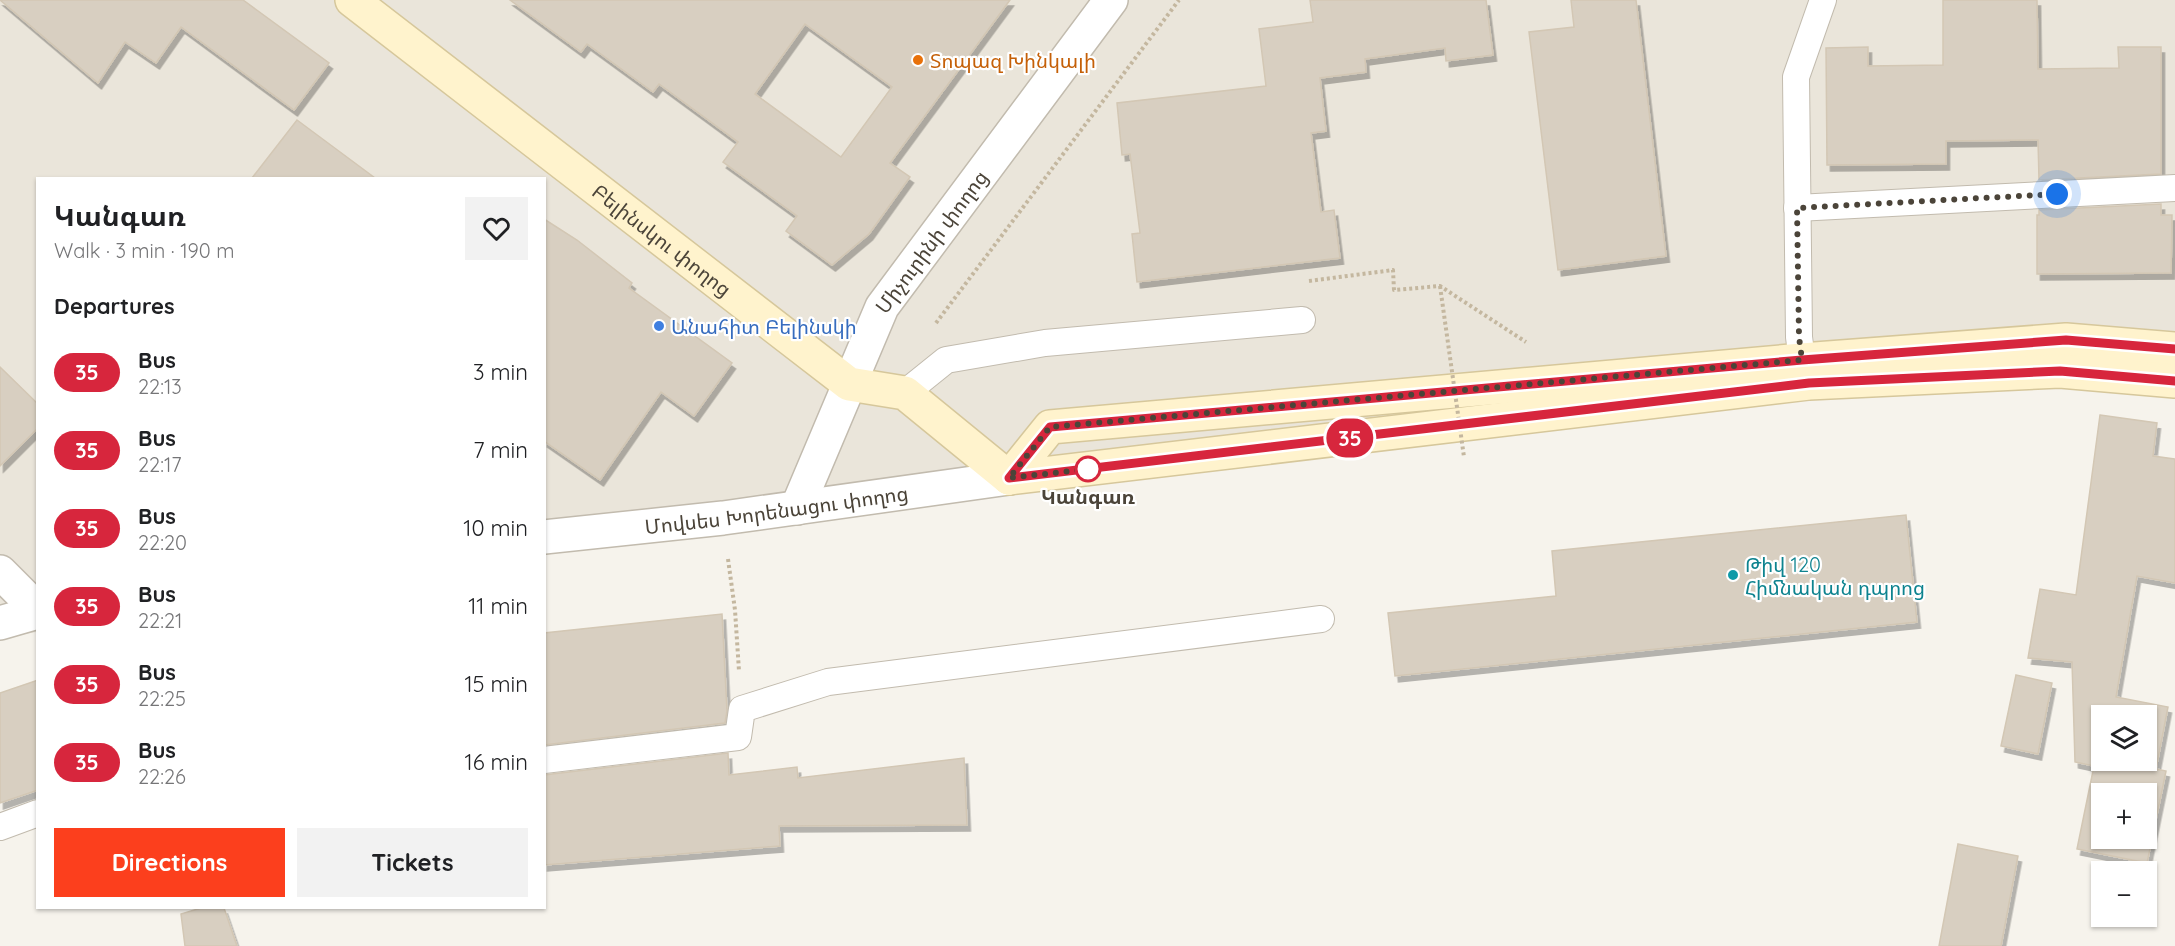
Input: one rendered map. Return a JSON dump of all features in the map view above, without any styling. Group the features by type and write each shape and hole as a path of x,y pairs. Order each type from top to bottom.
{"main road":[{"name":"Բելինսկու փողոց","path":"352,0 849,384 905,393"},
{"path":"905,393 1009,478 1050,427 1802,360 2066,340 2175,349"},
{"name":"Մովսես Խորենացու փողոց","path":"1009,478 1809,383 2060,371 2175,381"}],"street":[{"name":"Միչուրինի փողոց","path":"797,508 882,307 1111,0"},
{"name":"Մովսես Խորենացու փողոց","path":"546,537 723,518 1009,478"},
{"path":"0,572 36,609"},
{"path":"0,623 36,612"}],"lane":[{"path":"1802,360 1799,337 1796,77 1823,0"},
{"path":"1797,208 2175,188"},
{"path":"905,393 946,360 1046,343 1302,320"},
{"path":"546,760 738,737 742,709 828,682 1321,619"},
{"path":"0,827 36,814"}],"path":[{"path":"943,327 931,329 1179,0"},
{"path":"1298,282 1393,270 1394,290 1440,286 1464,457"},
{"path":"727,551 735,610 740,676"}],"shaded area":[{"path":"0,0 2175,0 2175,386 1870,379 621,543 546,555 546,177 36,177 36,632 0,638"}],"building":[{"path":"0,0 243,0 329,63 294,110 181,27 156,63 125,42 98,83"},
{"path":"510,0 1010,0 890,163 910,177 869,234 832,265 786,231 797,216 723,162 738,142 659,84 653,92 587,44 581,52","holes":["805,24 892,87 841,157 755,94"]},
{"path":"1310,0 1486,0 1493,55 1446,61 1445,48 1365,59 1366,72 1320,78 1326,131 1311,133 1321,212 1334,210 1340,258 1137,282 1132,234 1140,233 1130,154 1122,155 1117,103 1266,86 1259,29 1313,22"},
{"path":"1571,0 1636,0 1666,256 1558,270 1529,32 1574,27"},
{"path":"1943,0 2037,0 2038,69 2119,68 2118,47 2161,47 2161,174 2039,180 2038,140 1946,141 1946,164 1827,165 1826,48 1868,47 1868,66 1943,65"},
{"path":"297,120 374,177 253,177"},
{"path":"2161,204 2161,215 2172,215 2171,273 2037,274 2037,215 2039,215 2039,210"},
{"path":"546,220 577,240 632,283 629,288 732,363 694,416 661,392 600,480 546,442"},
{"path":"0,367 36,402 36,430 0,466"},
{"path":"2100,415 2157,423 2153,456 2175,459 2175,583 2137,576 2116,697 2168,707 2157,764 2157,705 2091,705 2091,765 2075,762 2072,662 2028,658 2040,589 2076,595"},
{"name":"Թիվ 120 Հիմնական դպրոց","path":"1906,515 1917,622 1395,676 1388,613 1556,596 1552,551"},
{"path":"722,614 727,711 725,723 546,745 546,633"},
{"path":"2016,675 2052,683 2038,754 2001,746"},
{"path":"36,681 36,791 0,803 0,693"},
{"path":"728,753 729,775 797,767 798,778 964,758 967,825 779,826 780,846 546,865 546,775"},
{"path":"2093,771 2166,771 2157,815 2157,783 2091,783 2091,849 2150,849 2147,861 2077,849"},
{"path":"1958,844 2018,856 2001,946 1939,946"},
{"path":"198,909 224,909 237,946 185,946 181,914"}],"bus line":[{"name":"35","path":"2175,349 2066,340 1802,360 1050,427 1009,478 1809,383 2060,371 2175,381"}],"place":[{"name":"Տոպազ Խինկալի","path":"918,60"},
{"name":"Անահիտ Բելինսկի","path":"659,326"},
{"name":"Կանգառ","path":"1088,469"},
{"name":"Թիվ 120 Հիմնական դպրոց","path":"1733,575"}],"route":[{"path":"1088,469 1009,478 1050,427 1802,360 1799,337 1797,208 2057,194"}]}
